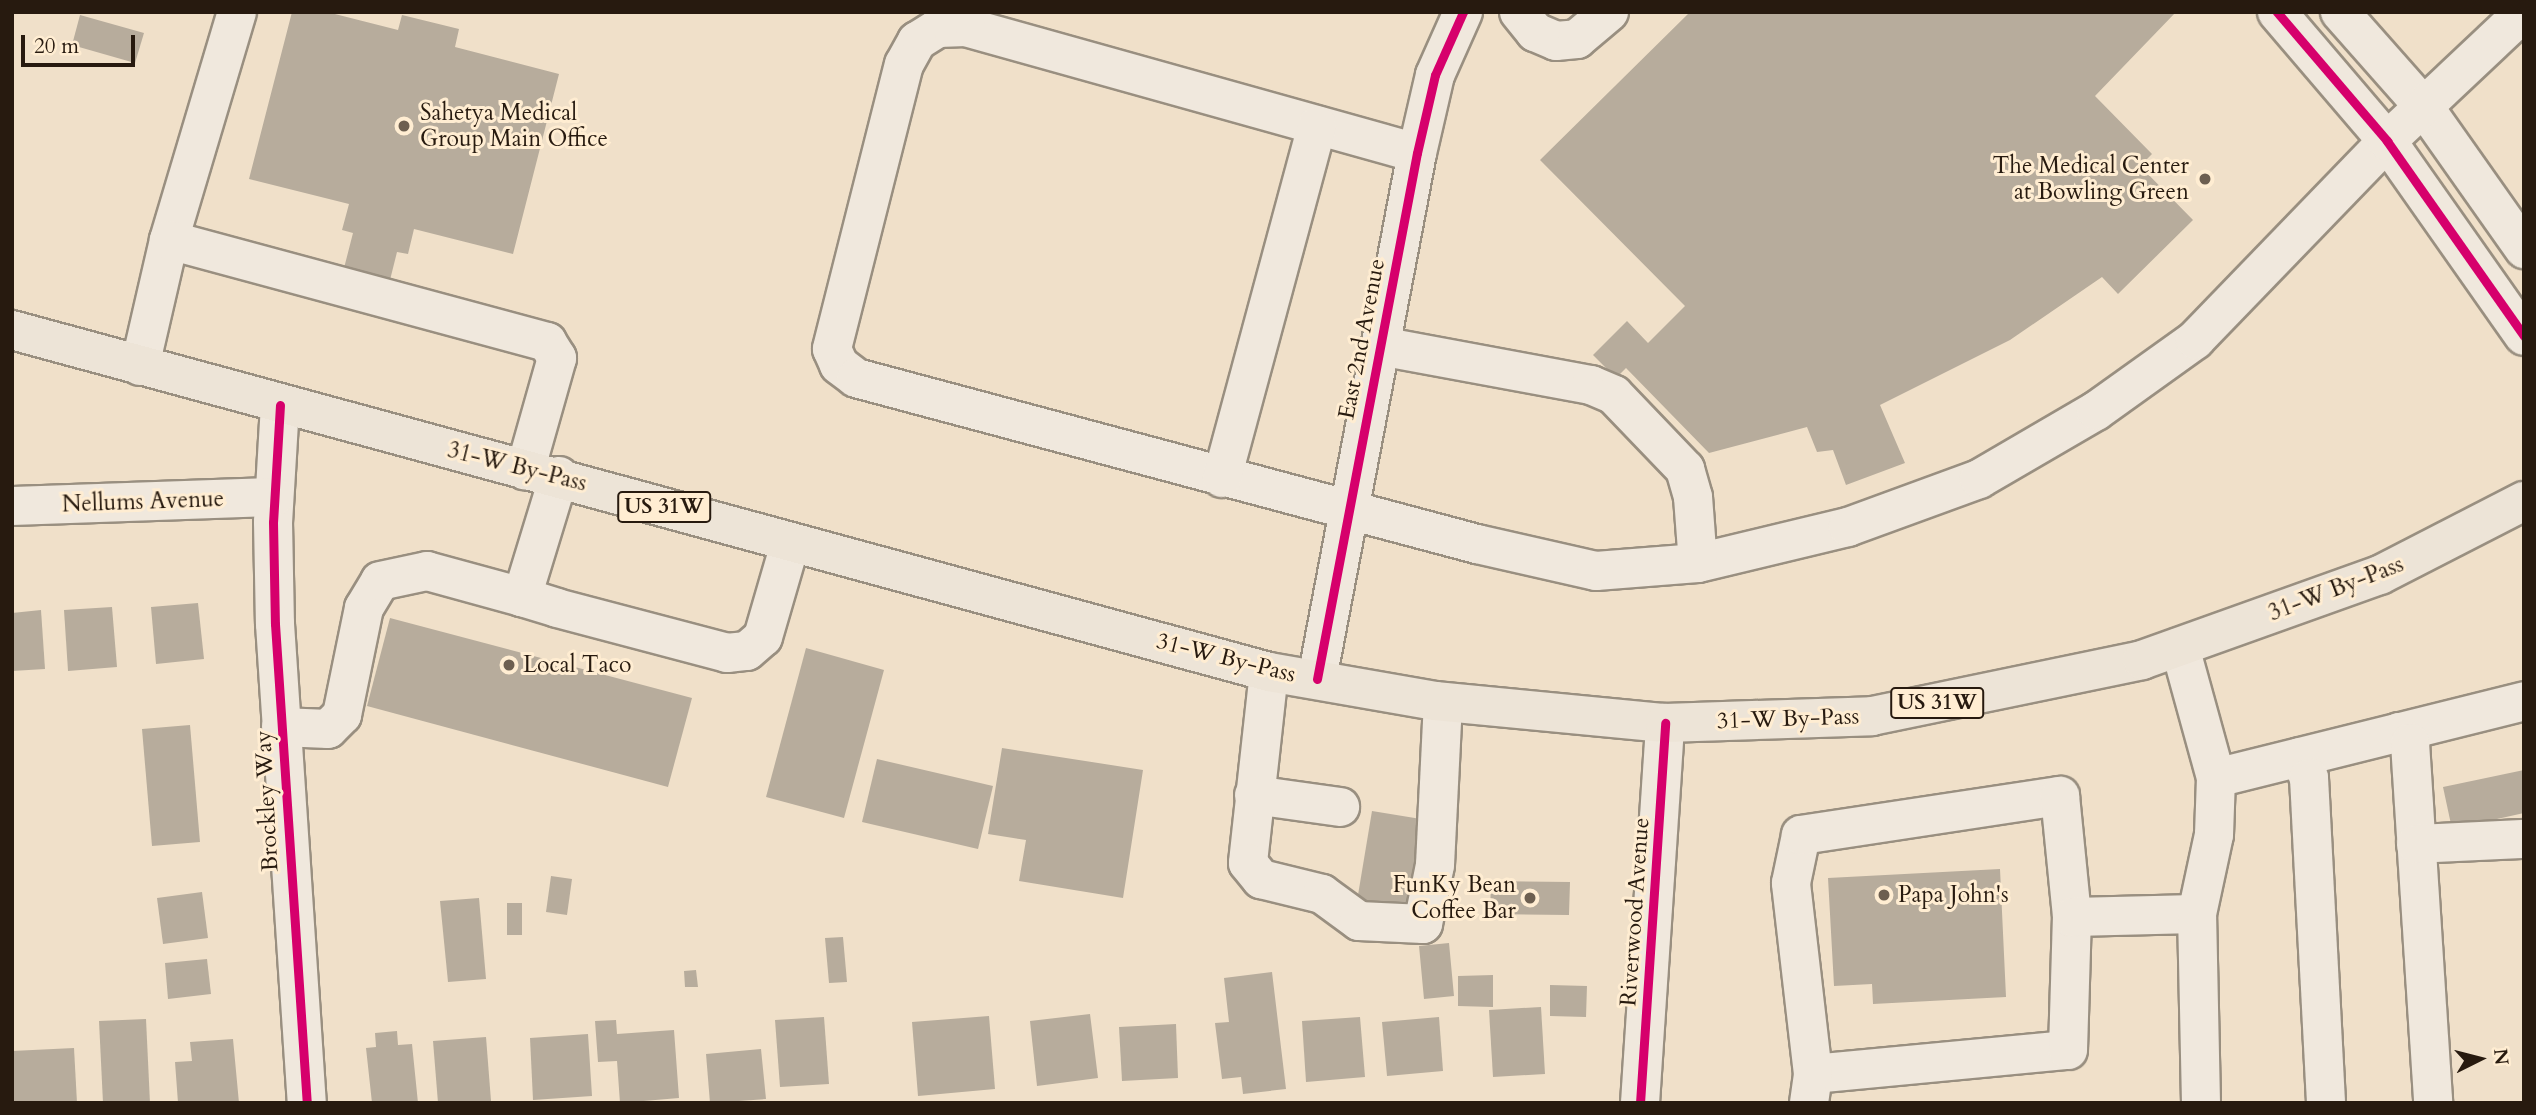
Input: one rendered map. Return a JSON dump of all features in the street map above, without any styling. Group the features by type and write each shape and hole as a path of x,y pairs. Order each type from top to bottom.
{"main road":[{"name":"31-W By-Pass","path":"12,330 790,544 1269,671 1443,702 1665,723 1872,716 2142,660 2380,575 2524,501"}],"street":[{"path":"140,366 169,240 237,12"},
{"name":"East 2nd Avenue","path":"1317,679 1417,153 1435,75 1463,12"},
{"path":"1519,12 1535,32 1556,41 1577,39 1609,12"},
{"path":"2277,12 2387,141 2524,336"},
{"path":"2340,12 2424,107 2524,249"},
{"path":"1417,153 966,27 938,28 916,41 904,64 832,349 839,365 856,378 1349,512 1596,571 1698,563 1848,527 1979,480 2096,411 2195,340 2387,141 2524,12"},
{"path":"1222,478 1317,127"},
{"path":"169,240 547,342 557,358 522,597"},
{"path":"1380,346 1591,385 1614,395 1685,469 1693,497 1698,563"},
{"name":"Brockley Way","path":"280,405 272,551 307,1103"},
{"name":"Nellums Avenue","path":"12,506 274,497"},
{"path":"282,727 328,729 342,715 364,608 380,581 427,571 727,653 747,651 763,637 790,544"},
{"path":"2180,647 2216,778 2214,835 2197,914 2201,1103"},
{"path":"1269,671 1248,863 1261,879 1322,894 1359,921 1423,923 1435,865 1443,702"},
{"path":"2216,778 2524,701"},
{"name":"Riverwood Avenue","path":"1640,1103 1665,723"},
{"path":"2399,732 2410,743 2433,1103"},
{"path":"2300,757 2309,778 2326,1103"},
{"path":"1254,794 1340,807"},
{"path":"2060,796 2072,917 2068,1050 1811,1088 1791,883 1801,835 2060,796"},
{"path":"2416,844 2524,839"},
{"path":"2072,917 2197,914"}],"building":[{"name":"Sahetya Medical Group Main Office","path":"292,12 327,12 398,30 402,15 459,29 455,47 559,74 513,254 414,229 408,254 397,252 389,284 343,272 353,233 342,230 349,204 249,179"},
{"path":"1690,12 2176,12 2095,96 2152,154 2140,166 2193,220 2118,294 2102,277 2010,340 1880,405 1905,463 1846,485 1833,450 1817,452 1807,427 1709,453 1626,368 1616,378 1593,355 1627,321 1648,343 1685,306 1540,160"},
{"path":"80,15 144,33 135,63 72,45"},
{"path":"198,603 204,659 156,664 151,607"},
{"path":"112,607 117,667 68,671 64,610"},
{"path":"41,610 45,669 12,671 12,613"},
{"path":"390,618 692,698 668,787 367,706"},
{"path":"806,648 884,670 844,818 766,797"},
{"path":"190,725 200,842 152,846 142,729"},
{"path":"1002,748 1143,770 1123,898 1019,881 1026,840 988,834"},
{"path":"877,759 993,786 978,849 862,822"},
{"path":"2524,770 2524,813 2452,829 2443,787"},
{"path":"1372,811 1427,820 1411,916 1356,907"},
{"path":"2000,869 2006,997 1873,1004 1872,984 1834,986 1828,878"},
{"path":"551,876 572,879 567,915 546,912"},
{"name":"FunKy Bean Coffee Bar","path":"1491,881 1570,882 1569,915 1490,914"},
{"path":"202,892 208,938 163,944 157,898"},
{"path":"479,898 486,979 448,982 440,901"},
{"path":"507,903 522,903 522,935 507,935"},
{"path":"843,937 847,982 829,983 825,938"},
{"path":"1449,943 1454,996 1424,999 1419,946"},
{"path":"207,959 211,994 168,999 165,963"},
{"path":"696,970 698,987 685,987 684,971"},
{"path":"1272,972 1286,1089 1243,1094 1241,1077 1222,1079 1215,1023 1229,1022 1224,978"},
{"path":"1493,975 1493,1007 1458,1006 1458,976"},
{"path":"1550,985 1587,986 1586,1017 1550,1016"},
{"path":"1541,1007 1545,1074 1493,1077 1489,1010"},
{"path":"1090,1014 1098,1078 1037,1086 1030,1021"},
{"path":"989,1016 995,1089 918,1096 912,1022"},
{"path":"824,1017 829,1084 780,1087 775,1020"},
{"path":"1360,1017 1365,1077 1306,1082 1302,1021"},
{"path":"1439,1017 1443,1071 1387,1076 1382,1022"},
{"path":"146,1019 150,1103 103,1103 99,1021"},
{"path":"616,1020 617,1034 674,1030 679,1098 620,1103 617,1061 598,1062 595,1021"},
{"path":"1176,1024 1178,1078 1122,1081 1119,1027"},
{"path":"397,1031 398,1045 412,1044 418,1103 372,1103 366,1048 376,1047 375,1033"},
{"path":"588,1034 592,1096 533,1100 530,1038"},
{"path":"486,1037 491,1101 438,1103 433,1041"},
{"path":"233,1039 239,1103 178,1103 175,1062 192,1061 190,1042"},
{"path":"74,1048 77,1103 12,1103 12,1051"},
{"path":"761,1049 766,1099 710,1103 706,1054"}],"cycle path":[{"path":"1317,679 1417,153 1435,75 1463,12"},
{"path":"2277,12 2387,141 2524,336"},
{"path":"280,405 273,522 275,624 307,1103"},
{"path":"1640,1103 1665,723"}],"place":[{"name":"Sahetya Medical Group Main Office","path":"404,126"},
{"name":"The Medical Center at Bowling Green","path":"2205,179"},
{"name":"Local Taco","path":"509,665"},
{"name":"Papa John's","path":"1884,895"},
{"name":"FunKy Bean Coffee Bar","path":"1530,898"}]}
